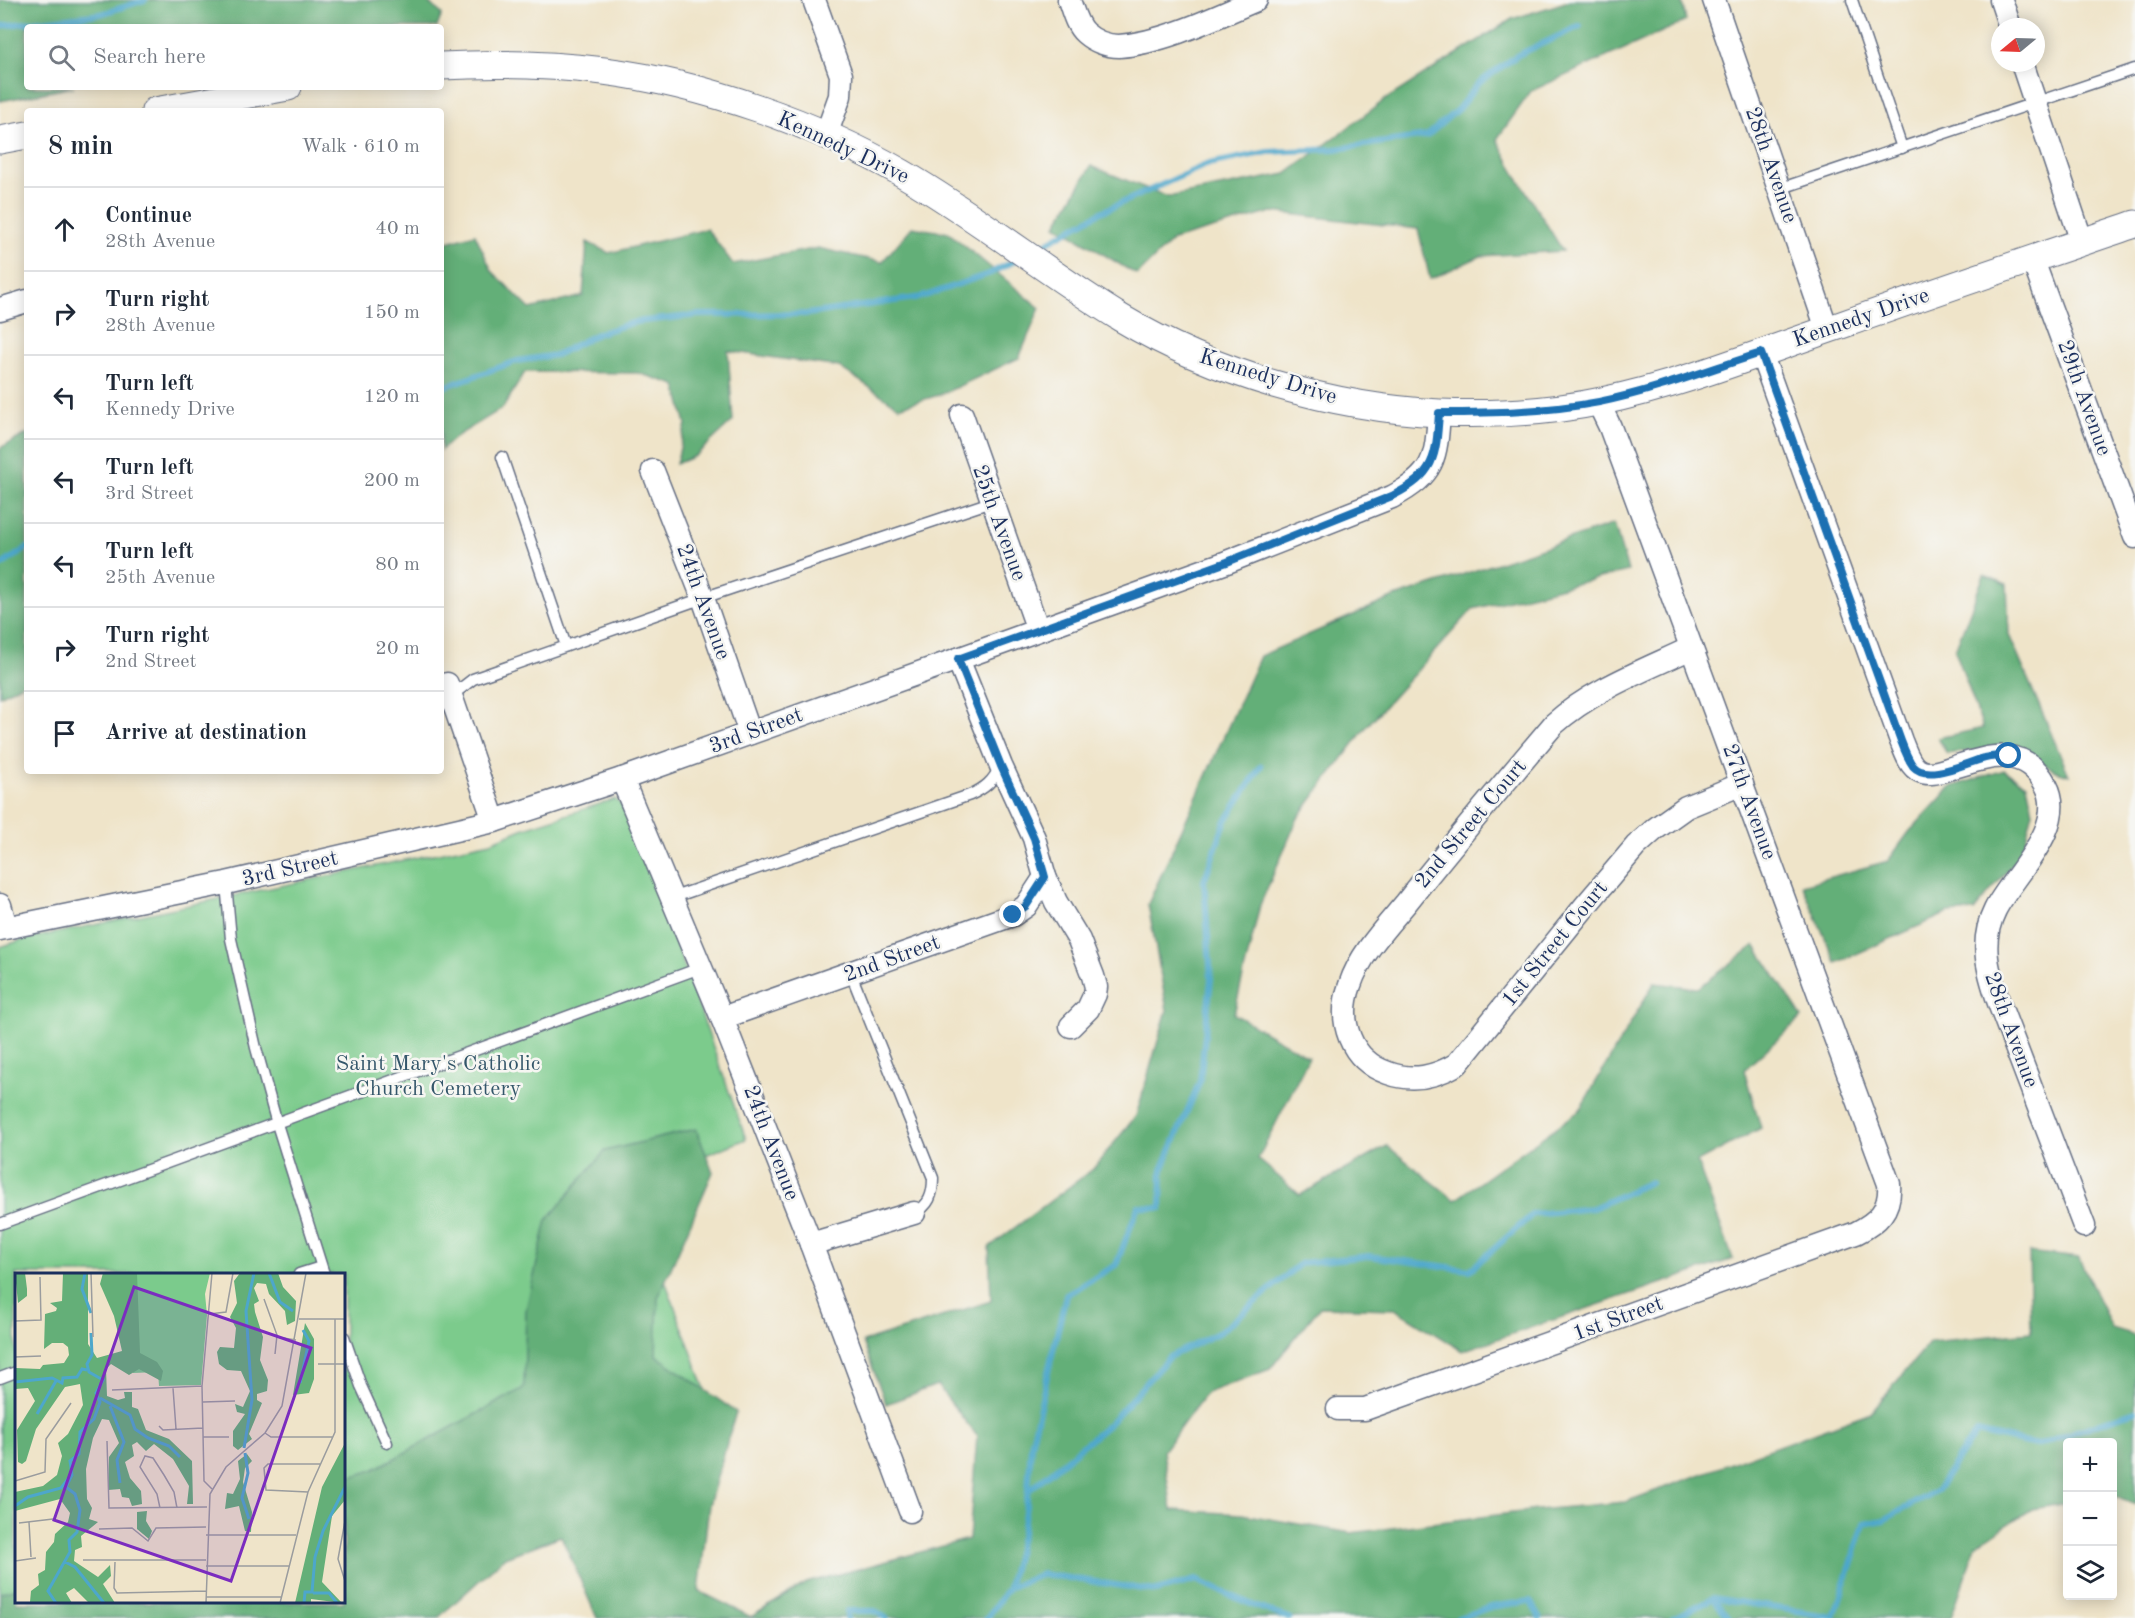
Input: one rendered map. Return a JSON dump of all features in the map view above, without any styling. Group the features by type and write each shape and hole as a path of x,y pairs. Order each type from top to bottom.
{"street":[{"path":"814,0 841,75 840,96 826,135"},
{"path":"1069,0 1078,24 1085,34 1104,44 1118,46 1181,31 1256,0"},
{"name":"28th Avenue","path":"1714,0 1827,329"},
{"path":"2001,0 2007,18"},
{"name":"Kennedy Drive","path":"444,66 514,64 608,72 717,96 764,111 826,135 907,176 1124,320 1172,345 1214,363 1295,390 1360,405 1439,413 1545,409 1598,402 1761,353 2135,224"},
{"path":"2025,72 2082,242"},
{"path":"172,108 271,90"},
{"path":"0,140 24,136"},
{"name":"29th Avenue","path":"2032,258 2135,537"},
{"path":"1,301 24,301"},
{"name":"28th Avenue","path":"1761,353 1901,741 1912,765 1919,771 1928,773 1983,758 1998,755 2009,756 2023,760 2034,768 2047,786 2051,799 2048,827 2023,870 1995,910 1985,957 1999,1003 2084,1226"},
{"name":"27th Avenue","path":"1598,402 1610,427 1888,1184 1887,1205"},
{"name":"3rd Street","path":"3,928 226,883 494,821 622,779 958,659 1227,562 1410,487 1428,471 1433,459 1439,413"},
{"name":"25th Avenue","path":"962,415 1038,630"},
{"name":"24th Avenue","path":"653,471 703,598 750,733"},
{"name":"2nd Street Court","path":"1367,1064 1351,1040 1345,1003 1350,983 1359,965 1385,930 1454,842 1554,724 1585,699 1691,648"},
{"path":"958,659 1001,766 1034,838 1045,877 1056,902 1079,940 1096,987 1088,1008 1071,1026"},
{"path":"449,690 494,821"},
{"name":"24th Avenue","path":"622,779 722,1018 811,1244 910,1511"},
{"name":"1st Street Court","path":"1367,1064 1396,1076 1416,1078 1431,1077 1457,1064 1586,904 1636,846 1686,807 1742,784"},
{"name":"2nd Street","path":"722,1018 1013,915 1026,906 1045,877"},
{"path":"0,905 3,928"},
{"name":"1st Street","path":"1338,1409 1365,1409 1856,1233 1871,1225 1882,1215 1887,1205"},
{"path":"811,1244 914,1213"}],"lane":[{"path":"1852,0 1902,148"},
{"path":"1779,189 2135,69"},
{"path":"502,457 566,646"},
{"path":"449,690 473,679 703,598 991,502"},
{"path":"672,900 680,894 970,795 986,787 1001,766"},
{"path":"226,883 231,939 237,966 277,1124 323,1271"},
{"path":"0,1224 700,968"},
{"path":"851,974 933,1178 930,1199 923,1209 914,1213"},
{"path":"345,1339 361,1386 387,1443"},
{"path":"0,1378 15,1372"}],"green space":[{"path":"0,0 425,0 442,14 438,24 24,24 24,90 58,90 0,101"},
{"path":"1572,0 1682,0 1686,21 1531,91 1497,139 1516,175 1563,251 1481,256 1430,279 1418,229 1272,212 1173,240 1137,275 1056,225 1091,166 1168,197 1286,174 1386,99 1512,19"},
{"path":"912,227 949,233 1040,308 1019,358 942,394 899,407 839,367 728,351 733,421 695,456 676,464 686,424 676,385 638,373 525,372 503,408 457,436 444,447 444,243 475,234 492,271 530,309 583,296 587,242 609,253 707,229 733,264 818,248 882,262"},
{"path":"24,436 24,683 0,696 0,448"},
{"path":"1614,524 1628,571 1473,609 1367,726 1298,818 1260,905 1234,1014 1309,1057 1258,1159 1300,1195 1387,1146 1455,1200 1579,1111 1654,983 1698,988 1755,945 1802,1017 1744,1070 1761,1128 1697,1162 1733,1259 1462,1351 1395,1309 1320,1307 1270,1369 1206,1393 1163,1451 1172,1510 1242,1514 1351,1533 1537,1510 1625,1502 1871,1412 1930,1342 2031,1332 2029,1252 2079,1258 2112,1328 2135,1335 2135,1504 2117,1497 2117,1438 2063,1438 2063,1504 2032,1509 1976,1545 1951,1618 597,1618 561,1536 505,1557 438,1618 0,1618 0,1593 15,1588 15,1603 345,1603 345,1479 373,1470 524,1388 526,1310 547,1220 605,1151 696,1129 713,1172 658,1298 656,1355 736,1412 709,1505 699,1591 751,1617 806,1583 969,1539 977,1436 937,1385 886,1404 863,1342 991,1301 989,1247 1093,1169 1136,1116 1167,1010 1148,904 1260,656 1392,598"},
{"path":"1984,575 2007,584 2009,635 2069,775 2054,770 2013,746 1947,754 1938,738 1983,728 1955,650"},
{"path":"2004,770 2027,784 2033,812 2022,853 1974,911 1948,913 1836,963 1802,885 1888,861 1909,832 1951,787"},
{"name":"Saint Mary's Catholic Church Cemetery","path":"615,799 621,804 637,834 746,1139 630,1185 706,1392 345,1521 345,1273 15,1273 15,1603 0,1618 0,947 22,940 491,842 522,829"}],"waterway":[{"path":"0,26 101,14 145,0"},
{"path":"1032,251 1101,212 1208,164 1268,152 1336,149 1427,136 1458,109 1479,83 1518,55 1580,26"},
{"path":"444,387 517,361 556,355 597,334 635,322 699,315 807,314 922,297 991,273 1018,259"},
{"path":"0,566 24,550"},
{"path":"1008,1588 1022,1533 1031,1445 1066,1295 1116,1265 1138,1207 1161,1208 1162,1170 1200,1081 1211,979 1204,881 1225,822 1261,766"},
{"path":"1028,1491 1109,1424 1169,1357 1220,1332 1301,1263 1369,1256 1470,1270 1533,1214 1593,1208 1650,1182"},
{"path":"1673,1618 1713,1598 1834,1617 1864,1524 1884,1520 1937,1490 1976,1432 2037,1445 2135,1411"},
{"path":"987,1618 1008,1588 1042,1574 1156,1591 1196,1580 1289,1618"},
{"path":"1713,1598 1729,1618"},
{"path":"1458,1618 1491,1607 1530,1601 1540,1618"},
{"path":"847,1618 847,1611 875,1611 886,1618"}],"route":[{"path":"1013,915 1026,906 1045,877 1034,838 1001,766 958,659 1227,562 1410,487 1428,471 1433,459 1439,413 1545,409 1598,402 1629,395 1761,353 1901,741 1912,765 1919,771 1928,773 1983,758 1998,755 2009,756"}]}
